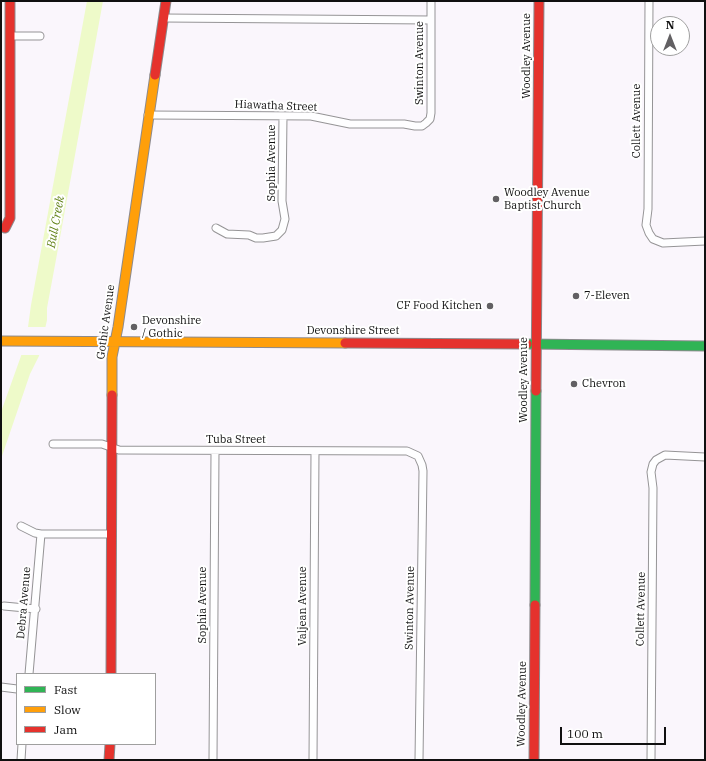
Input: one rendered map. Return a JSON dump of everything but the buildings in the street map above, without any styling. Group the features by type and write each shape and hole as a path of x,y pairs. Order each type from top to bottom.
{"main road":[{"path":"3,230 10,218 10,1"},
{"name":"Gothic Avenue","path":"111,673 112,357 116,341 148,115 166,1"},
{"name":"Woodley Avenue","path":"534,760 539,1"},
{"name":"Devonshire Street","path":"1,341 705,346"},
{"path":"109,760 110,745"}],"street":[{"name":"Swinton Avenue","path":"426,124 430,119 431,113 431,1"},
{"name":"Collett Avenue","path":"649,1 648,209 646,225 648,233 653,239 663,242 705,241"},
{"path":"163,18 431,20"},
{"path":"10,36 40,36"},
{"name":"Hiawatha Street","path":"148,115 311,116 350,124 404,124 415,126 422,126 426,124"},
{"name":"Sophia Avenue","path":"216,228 227,234 249,235 256,238 271,237 280,233 282,230 284,223 282,200 283,116"},
{"name":"Tuba Street","path":"53,444 102,444 119,450 407,451 418,456"},
{"name":"Sophia Avenue","path":"213,760 215,451"},
{"name":"Valjean Avenue","path":"313,760 315,451"},
{"name":"Collett Avenue","path":"650,760 653,464 656,460 665,455 705,457"},
{"name":"Swinton Avenue","path":"418,456 423,471 419,760"},
{"path":"21,526 35,533 41,534 112,534"},
{"name":"Debra Avenue","path":"29,673 36,609 41,534"},
{"path":"4,606 36,609"},
{"path":"1,687 16,689"},
{"path":"21,760 22,745"}],"water":[{"name":"Bull Creek","path":"87,1 103,1 47,308 47,320 39,356 30,374 1,459 1,412 21,356 28,327"}],"pier":[{"path":"26,327 47,327 40,355 19,355"}],"traffic: fast":[{"path":"527,344 705,346"},
{"path":"535,605 536,391"}],"traffic: slow":[{"path":"112,395 112,357 118,327 155,75"},
{"path":"1,341 345,343"}],"traffic: jam":[{"path":"5,228 10,218 10,1"},
{"path":"155,75 166,1"},
{"path":"536,391 539,1"},
{"path":"345,343 527,344"},
{"path":"111,673 112,395"},
{"path":"534,760 535,605"},
{"path":"109,760 110,745"}],"place":[{"name":"Woodley Avenue Baptist Church","path":"496,199"},
{"name":"7-Eleven","path":"576,296"},
{"name":"CF Food Kitchen","path":"490,306"},
{"name":"Devonshire / Gothic","path":"134,327"},
{"name":"Chevron","path":"574,384"}]}
